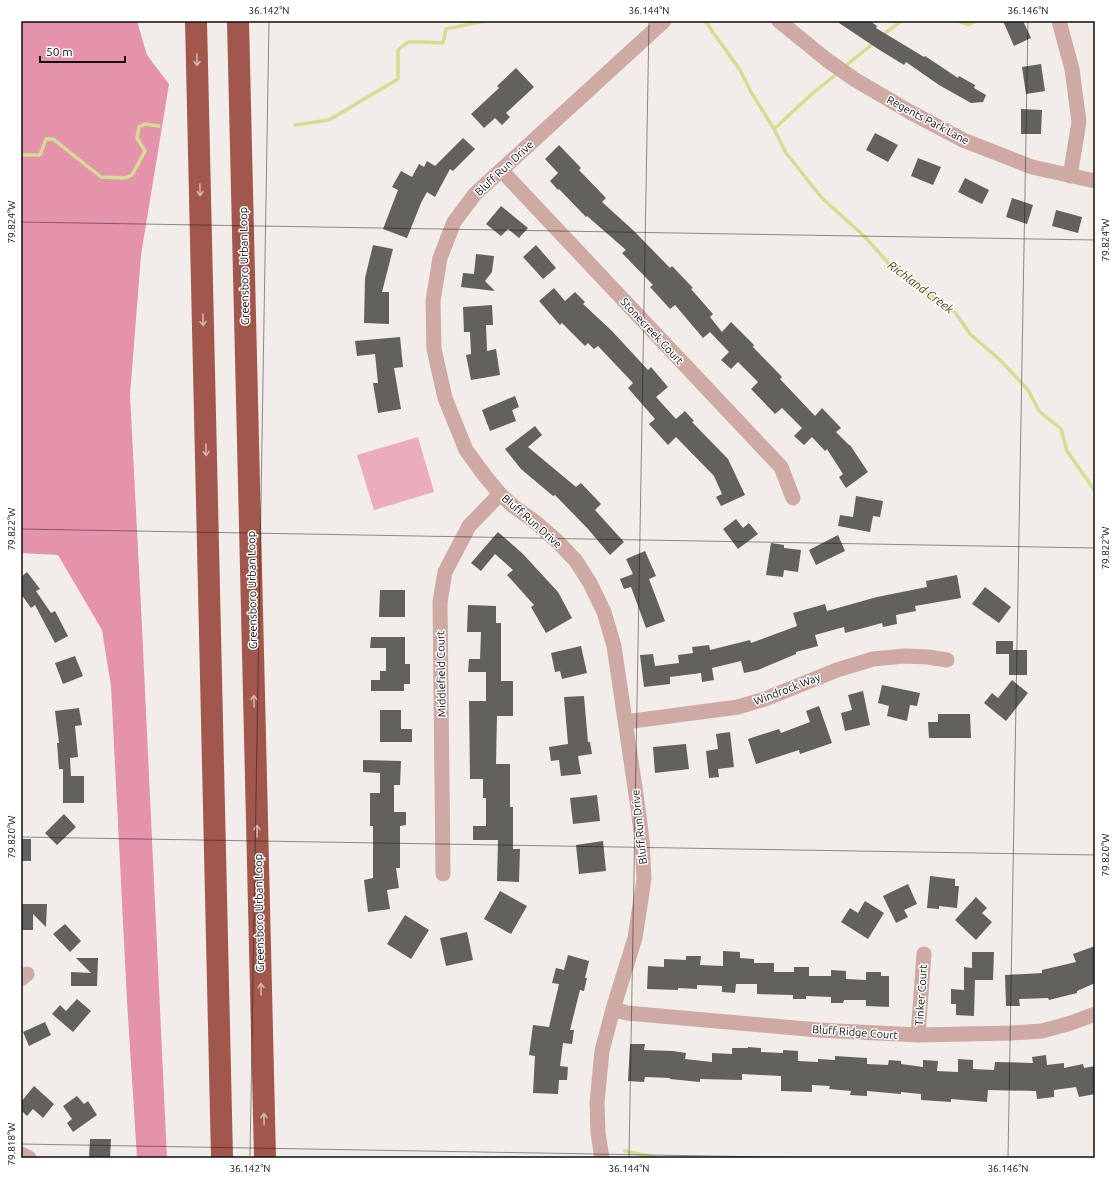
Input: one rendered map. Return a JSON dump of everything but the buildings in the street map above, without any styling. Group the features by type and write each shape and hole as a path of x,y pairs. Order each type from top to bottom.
{"highway":[{"path":"196,21 222,1158"},
{"name":"Greensboro Urban Loop","path":"238,21 265,1158"}],"street":[{"name":"Bluff Run Drive","path":"602,1158 598,1133 597,1103 602,1051 613,1009 635,938 644,879 642,840 614,646 604,612 590,583 576,561 557,541 534,521 512,506 500,494 466,450 445,398 434,349 434,301 440,258 454,222 475,194 664,21"},
{"name":"Regents Park Lane","path":"779,21 827,60 854,79 910,112 963,140 1032,167 1095,181"},
{"path":"1059,21 1072,69 1078,122 1070,176"},
{"name":"Stonecreek Court","path":"501,170 781,467 793,498"},
{"name":"Middlefield Court","path":"443,874 440,602 445,572 469,526 500,494"},
{"name":"Windrock Way","path":"625,722 738,707 765,699 837,670 873,659 904,656 928,657 946,660"},
{"name":"Tinker Court","path":"918,1035 924,954"},
{"name":"Bluff Ridge Court","path":"613,1009 627,1012 818,1030 918,1035 1042,1031 1071,1024 1095,1014"},
{"path":"21,1154 29,1158"}],"shaded area":[{"path":"21,21 137,21 147,55 169,84 141,255 130,395 167,1158 137,1158 127,1001 111,686 102,630 58,555 21,553"},
{"path":"418,437 434,492 374,510 357,455"}],"waterway":[{"path":"295,125 329,120 398,79 398,50 408,42 443,43 446,29 485,21"},
{"name":"Richland Creek","path":"705,21 740,70 786,153 822,198 864,236 891,266 955,312 970,334 999,359 1028,390 1039,411 1061,429 1067,451 1095,491"},
{"path":"883,35 901,21"},
{"path":"958,21 968,25 976,21"},
{"path":"844,67 875,42"},
{"path":"774,129 813,93 838,73"},
{"path":"21,155 40,155 46,139 53,139 101,177 125,178 132,175 145,151 137,138 139,127 145,124 159,126"},
{"path":"625,1151 659,1158"}]}
